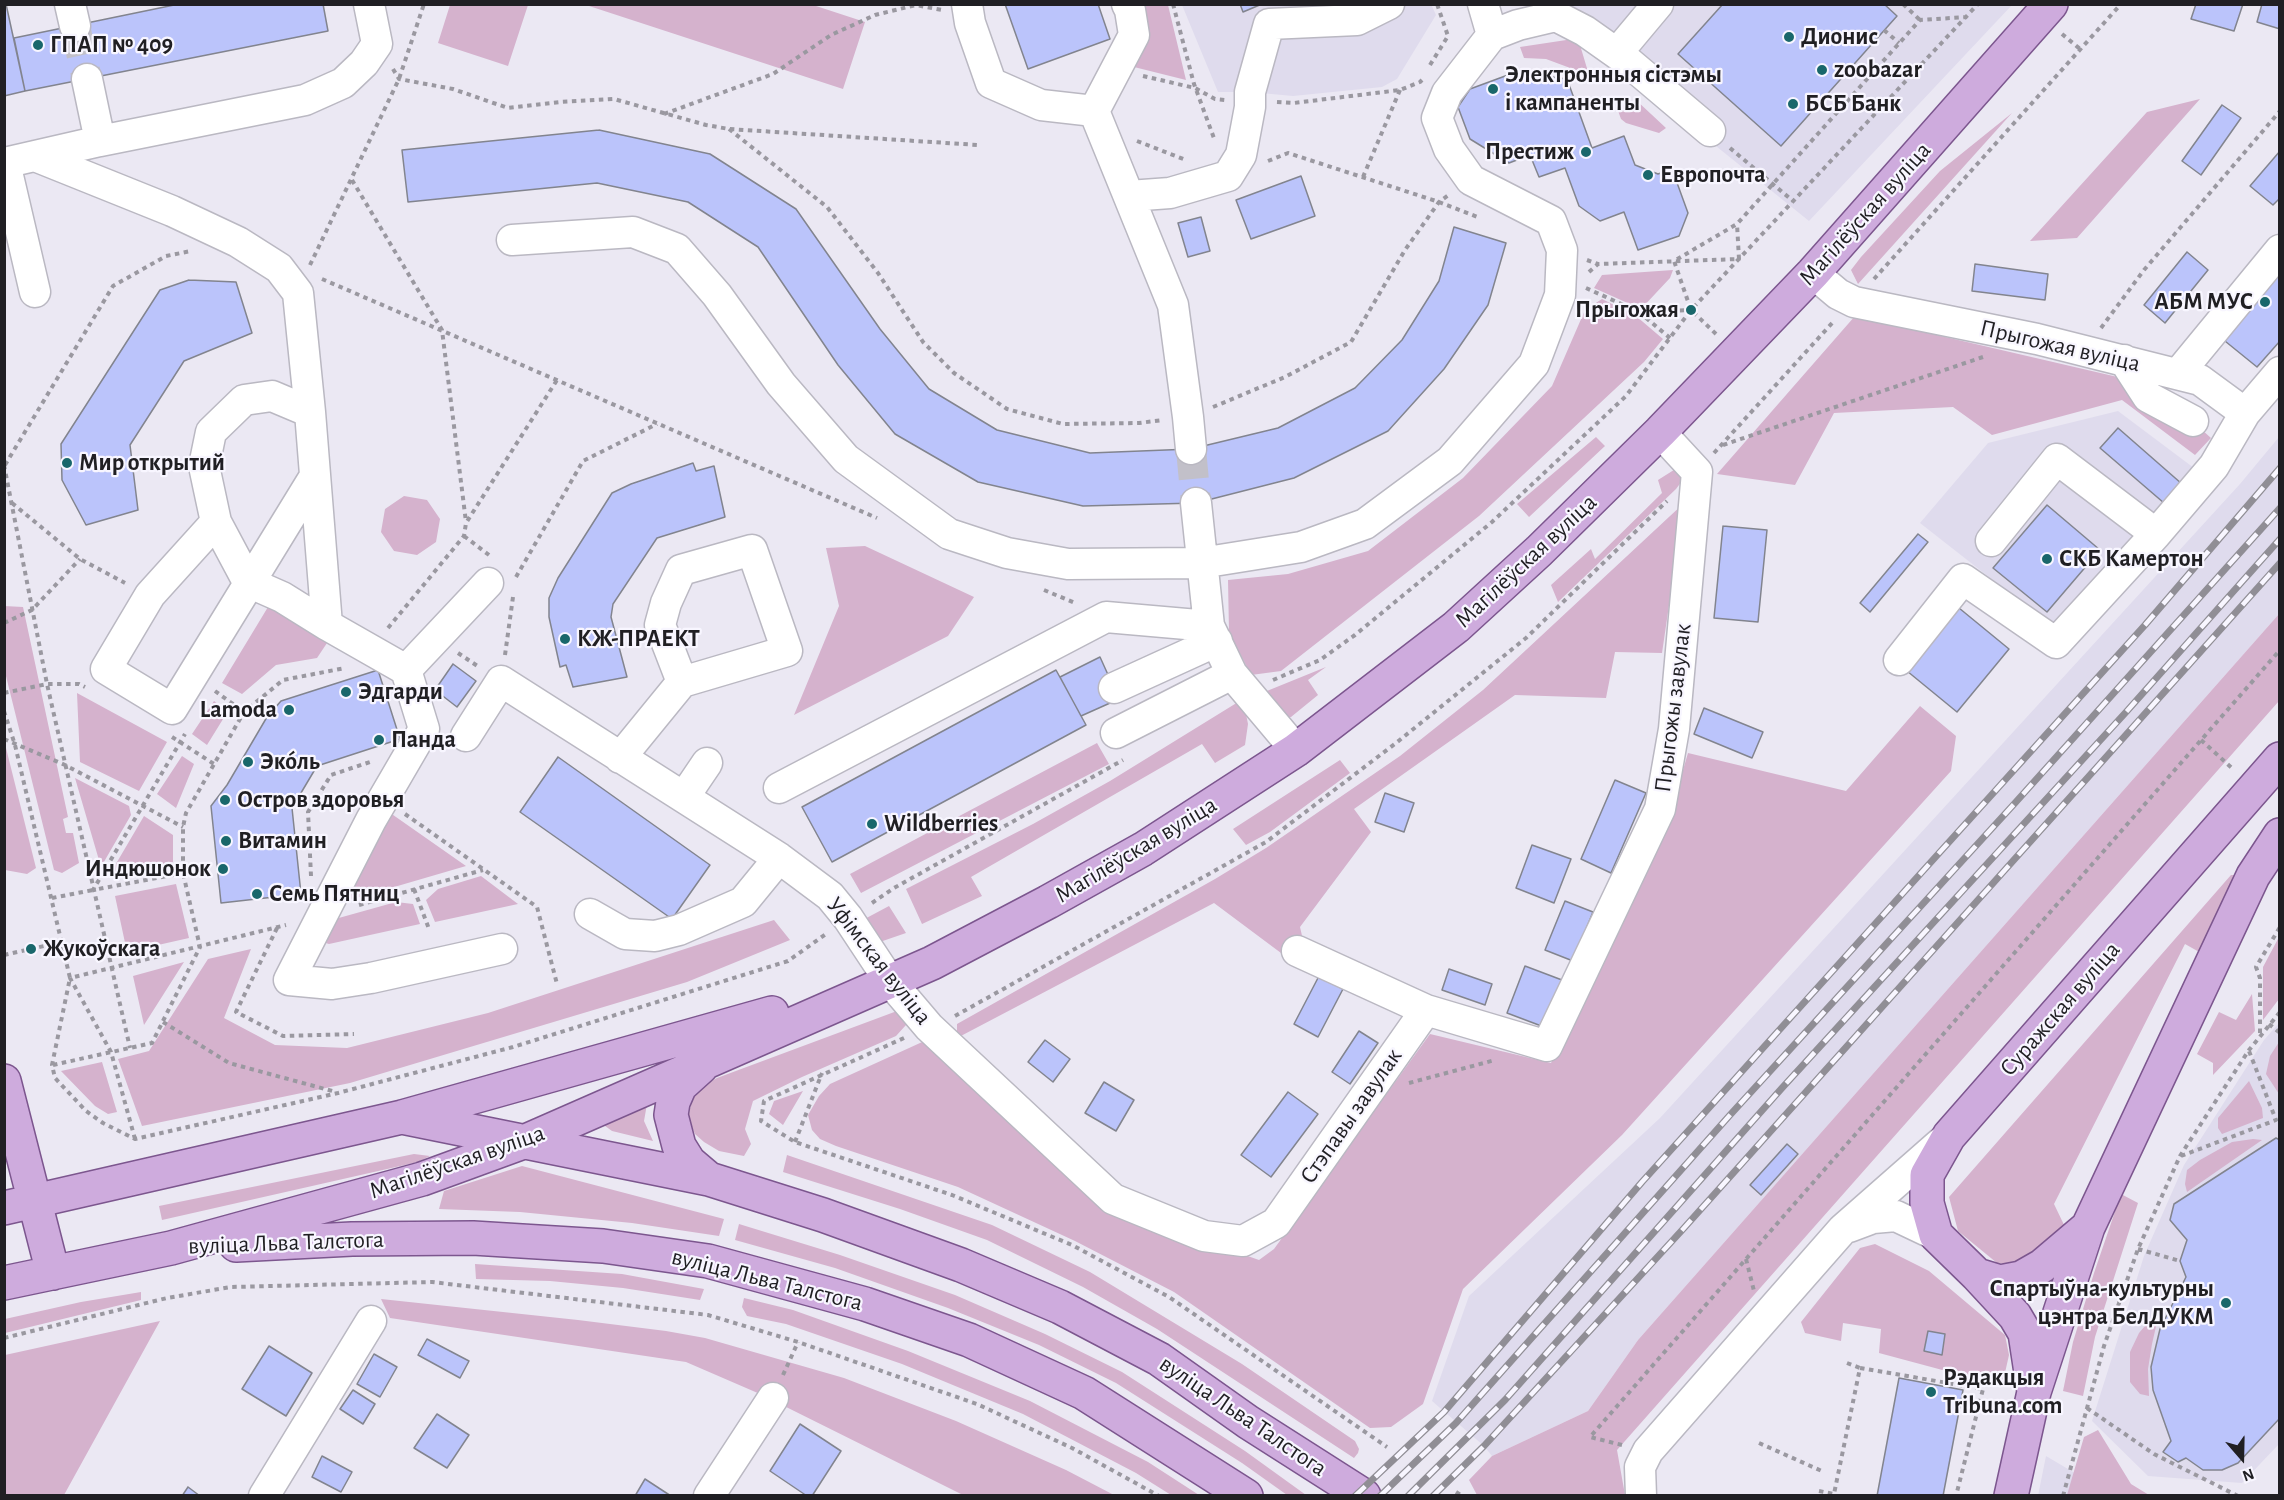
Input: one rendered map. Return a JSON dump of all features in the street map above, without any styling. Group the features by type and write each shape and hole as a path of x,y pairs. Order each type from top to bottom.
{"main road":[{"name":"Магілёўская вуліца","path":"4,1283 171,1248 422,1179 526,1141 932,963 1133,854 1296,750 1456,627 1539,551 1660,432 1813,273 2051,4"},
{"name":"Суражская вуліца","path":"2034,1392 2025,1333 2014,1316 1977,1275 1936,1236 1926,1203 1927,1176 1949,1136 2280,759"},
{"path":"2011,1496 2034,1392 2088,1227 2253,876 2280,835"},
{"name":"Магілёўская вуліца","path":"20,1205 402,1117 889,980"},
{"path":"709,1179 689,1162 679,1146 671,1115 673,1102 680,1086 710,1059"},
{"path":"4,1082 20,1205 52,1273"},
{"name":"вуліца Льва Талстога","path":"402,1117 709,1179 823,1215 951,1261 1060,1307 1159,1359 1248,1422 1364,1496"},
{"path":"1977,1275 2000,1282 2020,1278 2042,1266 2088,1227"},
{"name":"вуліца Льва Талстога","path":"171,1248 352,1239 472,1238 603,1246 708,1261 865,1304 969,1340 1084,1393 1246,1496"}],"lane":[{"path":"35,292 5,163 100,141 305,100 343,82 364,63 377,44 369,4"},
{"path":"967,4 970,23 991,83 1041,105 1097,119"},
{"path":"1127,4 1134,35 1116,70 1097,119 1173,306 1191,449"},
{"path":"1129,196 1170,193 1228,176 1242,155 1250,92 1269,24 1357,20 1389,4"},
{"path":"1483,4 1492,35"},
{"path":"1617,53 1658,4"},
{"path":"512,240 633,232 677,249 717,295 781,384 846,459 949,534 1007,553 1068,564 1201,563 1301,547 1365,524 1450,461 1534,364 1567,289 1562,250 1551,221 1471,180 1449,149 1437,118 1447,93 1492,35 1550,10 1617,53 1710,131"},
{"path":"87,79 100,141"},
{"path":"35,156 172,212 238,242 279,268 298,293 327,625"},
{"path":"2178,374 2280,250"},
{"name":"Прыгожая вуліца","path":"1813,273 1838,294 1854,302 2086,350 2200,380 2245,413"},
{"path":"2124,360 2148,397 2193,421"},
{"path":"1899,660 1963,579 2056,643 2156,534 2214,466 2245,413 2280,372"},
{"path":"310,412 272,396 244,400 211,432 204,466 216,522 248,582 282,597 406,670 424,729 382,798 289,980 332,984 361,980 502,949"},
{"path":"1660,432 1697,472"},
{"path":"1991,541 2057,459 2156,534"},
{"name":"Прыгожы завулак","path":"1426,1010 1547,1046 1660,808 1674,729 1697,472"},
{"path":"216,522 150,595 106,669 172,709 315,476"},
{"path":"1196,503 1201,563 1213,634 1239,683 1296,750"},
{"path":"620,758 682,682 787,651 752,550 681,570 666,603 660,626 682,682"},
{"path":"406,670 488,583"},
{"path":"779,788 1106,617 1213,634"},
{"path":"1114,687 1213,634"},
{"path":"466,735 501,681"},
{"name":"Уфімская вуліца","path":"501,681 779,858 830,896 848,918 889,980 929,1027 1113,1199 1204,1236 1243,1242 1276,1223"},
{"path":"1124,744 1239,683"},
{"path":"684,798 707,763"},
{"path":"590,914 625,934 655,936 679,930 743,902 779,858"},
{"path":"1297,951 1426,1010"},
{"name":"Стэпавы завулак","path":"1276,1223 1426,1010"},
{"path":"1641,1496 1640,1467 1648,1451 1843,1229 1949,1136"},
{"path":"1843,1229 1873,1218 1896,1216 1936,1236"},
{"path":"264,1496 371,1321"},
{"path":"709,1496 773,1398"}],"path":[{"path":"307,272 399,79 424,4"},
{"path":"663,114 773,74 831,35 875,15 920,4"},
{"path":"1173,4 1195,88 1228,176"},
{"path":"1116,70 1195,88 1215,99 1250,102 1293,103 1400,90 1420,82 1448,36 1437,4"},
{"path":"1903,4 1920,20"},
{"path":"1387,1447 1169,1297 1071,1245 952,1195 795,1142 761,1121 764,1101 822,1073 959,1014 1266,842 1396,743 1526,638 1697,472 1854,302 2121,4"},
{"path":"1239,683 1320,660 1355,635 1474,537 1626,396 1691,310 1976,5"},
{"path":"1674,261 1737,224 1920,20 1967,17"},
{"path":"1884,30 1899,43"},
{"path":"377,44 399,79 453,89 507,108 614,99 706,126 729,129 978,145"},
{"path":"1363,177 1400,90"},
{"path":"2086,350 2144,270 2280,111"},
{"path":"1097,119 1228,176 1288,153 1439,202 1490,222"},
{"path":"729,129 827,207 878,273 923,342 954,373 1007,409 1063,424 1139,423 1188,417 1285,377 1351,342 1405,250 1439,202 1471,180"},
{"path":"1710,131 1793,201"},
{"path":"352,180 442,330 466,522 464,536 386,630"},
{"path":"1737,224 1739,259"},
{"path":"130,1048 47,684 4,465 113,286 166,256 238,242"},
{"path":"1562,250 1598,264 1739,259"},
{"path":"1674,261 1691,310"},
{"path":"1567,289 1598,264"},
{"path":"319,289 318,277 877,518"},
{"path":"1567,289 1639,312 1691,310"},
{"path":"1639,312 1670,338"},
{"path":"1722,445 1992,354"},
{"path":"466,522 556,380"},
{"path":"501,681 516,575 583,461 658,423"},
{"path":"12,502 80,559 150,595"},
{"path":"4,623 32,610 80,559"},
{"path":"1041,589 1106,617"},
{"path":"1590,1437 2280,650"},
{"path":"52,1065 152,1043 200,947 183,873 183,827 186,813 244,712 283,680 349,667"},
{"path":"4,693 47,684"},
{"path":"207,697 212,688 244,712"},
{"path":"4,711 15,745 70,978 111,1052 135,1139"},
{"path":"93,890 185,733"},
{"path":"4,739 65,765 183,827"},
{"path":"2201,740 2235,770"},
{"path":"180,742 214,764"},
{"path":"70,978 52,1065 55,1078 86,1111 103,1123 135,1139 338,1093 513,1047 788,961 894,888 1124,744"},
{"path":"311,883 308,812 332,776 374,761"},
{"path":"382,798 537,907 557,984"},
{"path":"70,978 322,916 483,870"},
{"path":"52,898 183,873"},
{"path":"414,889 429,929"},
{"path":"2260,1034 2260,978 2256,967 2280,927"},
{"path":"4,955 62,942"},
{"path":"2063,1496 2104,1346 2138,1250 2181,1156 2260,1034 2280,1012"},
{"path":"163,1022 229,1063 338,1093"},
{"path":"2269,1024 2280,1033"},
{"path":"2181,1156 2276,1120 2249,1050"},
{"path":"1367,1094 1502,1058"},
{"path":"795,1142 822,1073"},
{"path":"2138,1250 2180,1261"},
{"path":"4,1338 168,1298 231,1287 432,1282 708,1315 798,1342 976,1404 1072,1448 1159,1496"},
{"path":"773,1398 798,1342"},
{"path":"1847,1363 1860,1368 1983,1389 1956,1496"},
{"path":"1820,1491 1834,1494 1860,1368"},
{"path":"2087,1408 2154,1454 2238,1496"},
{"path":"1759,1443 1824,1472"},
{"path":"1456,1492 1462,1496"}],"shaded area":[{"path":"1431,4 1436,15 1397,79 1382,87 1293,96 1218,92 1182,5"},
{"path":"450,5 528,5 508,66 438,43"},
{"path":"586,5 813,5 865,22 843,89"},
{"path":"1139,5 1168,5 1186,80 1134,67 1141,54 1146,30"},
{"path":"1551,5 2012,5 1809,221 1567,26"},
{"path":"1573,39 1580,45 1589,75 1546,59 1524,58 1520,47"},
{"path":"2200,99 2077,238 2030,241 2147,112"},
{"path":"1636,100 1666,128 1659,133 1626,123 1621,119 1617,108"},
{"path":"2012,113 1858,284 1851,270 1861,257 1940,171"},
{"path":"1673,270 1670,278 1641,309 1594,288 1602,275"},
{"path":"1602,299 1636,316 1663,339 1644,362 1479,516 1281,671 1251,675 1229,632 1228,580 1288,574 1368,551 1463,478 1552,386 1585,310"},
{"path":"1855,316 2152,385 2211,438 2195,455 2122,400 1992,435 1953,407 1834,413 1795,485 1717,474"},
{"path":"2118,411 2198,471 2054,628 1920,523 1988,443"},
{"path":"1596,437 1605,446 1529,517 1517,504"},
{"path":"2279,437 2279,614 1638,1340 1588,1411 1492,1456 1484,1446 1432,1401 1469,1296 1660,1118 2240,484"},
{"path":"1677,468 1682,472 1682,481 1676,489 1558,602 1551,585 1591,549 1595,559 1662,493 1658,480"},
{"path":"404,496 427,500 440,519 436,542 417,555 394,551 381,532 385,509"},
{"path":"1684,503 1662,653 1615,652 1606,698 1515,695 1354,809 1371,832 1300,927 1303,940 1281,953 1214,903 957,1038 957,1024 1215,879 1266,848 1400,756 1483,690"},
{"path":"865,546 974,597 948,636 794,715 839,606 826,548"},
{"path":"4,606 23,607 68,817 63,819 66,833 73,833 79,863 62,873 54,870 5,672"},
{"path":"268,607 329,640 317,658 276,665 242,694 222,683"},
{"path":"2279,614 2279,701 1617,1450 1625,1495 1477,1495 1469,1480 1492,1456 1588,1411 1638,1340"},
{"path":"1326,667 1308,680 1318,695 1291,717 1283,718 1257,695"},
{"path":"77,693 167,742 139,791 80,762"},
{"path":"1243,699 1248,724 1245,745 1215,763 1202,744 971,877 982,896 922,924 906,889 1033,824 1110,781"},
{"path":"214,701 228,711 207,745 192,734"},
{"path":"1920,706 1956,736 1951,771 1622,1135 1463,1289 1423,1404 1391,1427 1370,1428 1174,1292 1075,1241 958,1187 836,1146 820,1139 812,1130 808,1115 819,1096 830,1084 931,1038 1111,1208 1259,1260 1274,1249 1430,1034 1551,1063 1669,818 1688,753 1846,791"},
{"path":"1097,743 1109,764 861,893 850,874"},
{"path":"4,748 6,748 36,868 27,874 5,870"},
{"path":"182,756 194,764 176,808 157,794"},
{"path":"1340,760 1350,773 1270,832 1246,845 1233,829"},
{"path":"75,778 129,806 131,815 101,867"},
{"path":"386,810 466,866 336,904"},
{"path":"144,816 173,835 173,862 110,874"},
{"path":"2231,875 2237,875 2201,953 2185,944 2054,1204 2066,1229 2049,1255 2012,1265 1997,1263 1958,1231 1949,1197"},
{"path":"481,876 518,904 435,922 426,900 438,889"},
{"path":"176,884 189,938 127,952 115,896"},
{"path":"396,902 413,904 420,924 329,944 316,940 328,921"},
{"path":"889,906 906,933 874,944 859,922"},
{"path":"774,920 790,940 687,982 350,1083 142,1126 118,1059 149,1051 208,959 251,949 224,1018 275,1045 347,1048 488,1013"},
{"path":"2279,937 2279,999 2263,1020 2263,967"},
{"path":"184,962 144,1025 133,976"},
{"path":"2252,994 2255,1031 2213,1075 2213,1063 2197,1054 2219,1012 2236,1020"},
{"path":"897,1011 907,1013 906,1025 896,1036 753,1101 745,1129 751,1144 744,1156 719,1151 695,1134 688,1118 692,1099 702,1086 717,1078"},
{"name":"Спартыўна-культурны цэнтра БелДУКМ","path":"2279,1023 2279,1444 2242,1483 2148,1476 2092,1421 2144,1256 2184,1165 2264,1040"},
{"path":"2279,1042 2280,1094 2266,1074 2270,1056"},
{"path":"102,1062 117,1112 108,1114 95,1106 61,1071"},
{"path":"2249,1081 2262,1108 2263,1118 2222,1134 2218,1128 2218,1118"},
{"path":"803,1091 783,1125 769,1114 774,1101"},
{"path":"647,1104 644,1121 653,1141 612,1131 601,1123"},
{"path":"2262,1140 2187,1192 2185,1184 2187,1170 2232,1142"},
{"path":"414,1154 430,1156 418,1162 162,1220 159,1206"},
{"path":"787,1155 992,1225 1090,1272 1242,1364 1355,1441 1359,1449 1358,1453 1354,1458 1157,1329 1083,1287 987,1240 900,1209 783,1172"},
{"path":"522,1166 724,1219 719,1236 632,1223 520,1212 439,1209 444,1191"},
{"path":"2121,1194 2138,1203 2095,1337 2083,1396 2063,1391 2073,1342"},
{"path":"739,1224 840,1255 955,1295 1045,1334 1122,1372 1245,1451 1306,1495 1287,1495 1242,1463 1116,1383 1039,1345 948,1308 835,1268 735,1240"},
{"path":"1875,1244 1929,1271 2005,1335 2009,1355 2002,1386 1879,1353 1881,1329 1843,1323 1841,1341 1805,1333 1801,1322 1860,1248"},
{"path":"475,1264 622,1274 704,1289 700,1300 623,1288 550,1281 476,1279"},
{"path":"141,1292 141,1300 5,1333 5,1319 81,1302"},
{"path":"744,1298 793,1310 908,1351 1030,1401 1148,1462 1199,1495 1171,1495 1136,1473 1023,1414 902,1364 786,1324 747,1316 742,1307"},
{"path":"381,1299 578,1320 705,1338 844,1378 956,1421 1066,1470 1114,1495 963,1495 760,1394 686,1362 390,1318"},
{"path":"2164,1313 2157,1322 2152,1344 2148,1369 2149,1396 2140,1394 2130,1382 2130,1352 2139,1333 2151,1319"},
{"path":"160,1321 64,1495 5,1495 5,1355"},
{"path":"2098,1430 2131,1484 2149,1495 2067,1495 2084,1437"},
{"path":"2046,1456 2112,1495 2038,1496"}],"building":[{"path":"4,4 6,4 25,91 4,96"},
{"path":"179,4 323,4 328,31 25,91 14,38"},
{"path":"1005,4 1098,4 1110,39 1028,69"},
{"path":"1240,4 1262,4 1243,12"},
{"path":"1723,4 1884,4 1897,16 1781,146 1678,54"},
{"path":"2196,4 2243,4 2234,31 2191,19"},
{"path":"2262,4 2280,4 2280,29 2257,22"},
{"path":"1516,72 1567,79 1592,148 1624,136 1635,165 1658,174 1672,169 1688,213 1679,236 1638,250 1624,212 1600,221 1579,206 1565,168 1539,177 1530,155 1509,163 1470,139 1458,107 1470,89"},
{"path":"2222,105 2241,118 2201,175 2182,161"},
{"path":"599,130 710,154 796,209 880,329 929,389 997,430 1090,453 1191,449 1278,428 1355,388 1402,340 1439,281 1454,227 1506,243 1488,305 1444,369 1388,431 1294,478 1196,503 1083,506 978,482 895,434 838,365 758,247 688,202 597,183 408,202 402,150"},
{"path":"2280,151 2280,198 2273,205 2250,186"},
{"path":"1301,176 1315,216 1251,239 1236,200"},
{"path":"1201,217 1210,251 1188,257 1178,223"},
{"path":"2187,252 2208,270 2165,323 2144,305"},
{"path":"1975,264 2048,274 2045,300 1972,291"},
{"name":"АБМ МУС","path":"2280,267 2280,341 2257,367 2220,337"},
{"path":"189,280 236,282 252,333 184,361 130,445 138,510 86,525 62,480 61,444 160,290"},
{"path":"2118,428 2182,484 2164,503 2100,448"},
{"path":"693,463 696,471 714,466 725,517 657,538 613,604 611,617 627,677 573,687 566,665 560,667 549,617 549,598 558,578 612,493 631,484"},
{"name":"СКБ Камертон","path":"2047,505 2100,550 2047,612 1993,568"},
{"path":"1723,526 1767,530 1758,622 1714,618"},
{"path":"1918,534 1928,542 1870,612 1860,603"},
{"path":"1959,608 2009,649 1957,712 1907,671"},
{"path":"1100,657 1119,699 1081,716 1060,677"},
{"path":"453,664 476,681 457,707 435,690"},
{"path":"378,670 400,739 317,766 292,808 301,894 221,903 211,806 227,785 267,717 281,701"},
{"path":"1056,670 1086,725 832,862 802,807"},
{"path":"1704,708 1763,732 1752,758 1694,734"},
{"path":"558,757 710,865 672,919 520,812"},
{"path":"1615,780 1646,793 1611,873 1581,859"},
{"path":"1385,793 1414,803 1404,832 1375,822"},
{"path":"1532,845 1571,859 1554,903 1516,888"},
{"path":"1565,901 1593,912 1573,961 1545,950"},
{"path":"1525,966 1562,980 1544,1027 1507,1013"},
{"path":"1449,969 1492,984 1485,1005 1442,990"},
{"path":"1319,976 1343,989 1318,1037 1294,1024"},
{"path":"1359,1031 1378,1043 1350,1084 1332,1072"},
{"path":"1045,1040 1070,1059 1053,1082 1028,1062"},
{"path":"1104,1082 1134,1100 1116,1131 1085,1113"},
{"path":"1288,1092 1318,1114 1271,1177 1241,1155"},
{"name":"Спартыўна-культурны цэнтра БелДУКМ","path":"2276,1138 2280,1140 2280,1418 2238,1463 2222,1470 2203,1470 2186,1458 2178,1462 2163,1452 2171,1441 2153,1390 2151,1367 2160,1329 2186,1277 2180,1261 2187,1240 2170,1220 2174,1204"},
{"path":"1787,1144 1798,1154 1761,1195 1750,1185"},
{"path":"1928,1331 1945,1334 1942,1355 1924,1351"},
{"path":"427,1339 469,1361 460,1378 418,1355"},
{"path":"269,1346 312,1373 286,1416 242,1389"},
{"path":"374,1354 397,1367 380,1397 357,1384"},
{"path":"1899,1378 1963,1390 1943,1496 1877,1496"},
{"path":"353,1390 375,1404 363,1424 340,1409"},
{"path":"437,1414 469,1435 447,1468 414,1448"},
{"path":"800,1424 841,1451 812,1496 807,1496 770,1471"},
{"path":"322,1456 352,1472 341,1492 312,1477"},
{"path":"645,1479 671,1496 635,1496"},
{"path":"188,1487 200,1496 182,1496"}],"tunnel":[{"path":"75,26 87,79"},
{"path":"1191,449 1196,503"}],"railway":[{"path":"1355,1496 1444,1412 1642,1182 2145,625 2280,468"},
{"path":"1380,1496 1456,1423 1730,1115 2280,508"},
{"path":"1408,1496 1505,1400 1782,1088 2127,711 2280,539"},
{"path":"1433,1496 1484,1446 1684,1228 2280,563"}],"place":[{"name":"Дионис","path":"1789,37"},
{"name":"ГПАП № 409","path":"38,45"},
{"name":"zoobazar","path":"1822,70"},
{"name":"Электронныя сістэмы і кампаненты","path":"1493,89"},
{"name":"БСБ Банк","path":"1793,104"},
{"name":"Престиж","path":"1586,152"},
{"name":"Европочта","path":"1648,175"},
{"name":"АБМ МУС","path":"2265,302"},
{"name":"Прыгожая","path":"1691,310"},
{"name":"Мир открытий","path":"67,463"},
{"name":"СКБ Камертон","path":"2047,559"},
{"name":"КЖ-ПРАЕКТ","path":"565,639"},
{"name":"Эдгарди","path":"346,692"},
{"name":"Lamoda","path":"289,710"},
{"name":"Панда","path":"379,740"},
{"name":"Эко́ль","path":"248,762"},
{"name":"Остров здоровья","path":"225,800"},
{"name":"Wildberries","path":"872,824"},
{"name":"Витамин","path":"226,841"},
{"name":"Индюшонок","path":"223,869"},
{"name":"Семь Пятниц","path":"257,894"},
{"name":"Жукоўскага","path":"31,949"},
{"name":"Спартыўна-культурны цэнтра БелДУКМ","path":"2226,1303"},
{"name":"Рэдакцыя Tribuna.com","path":"1931,1392"}]}
